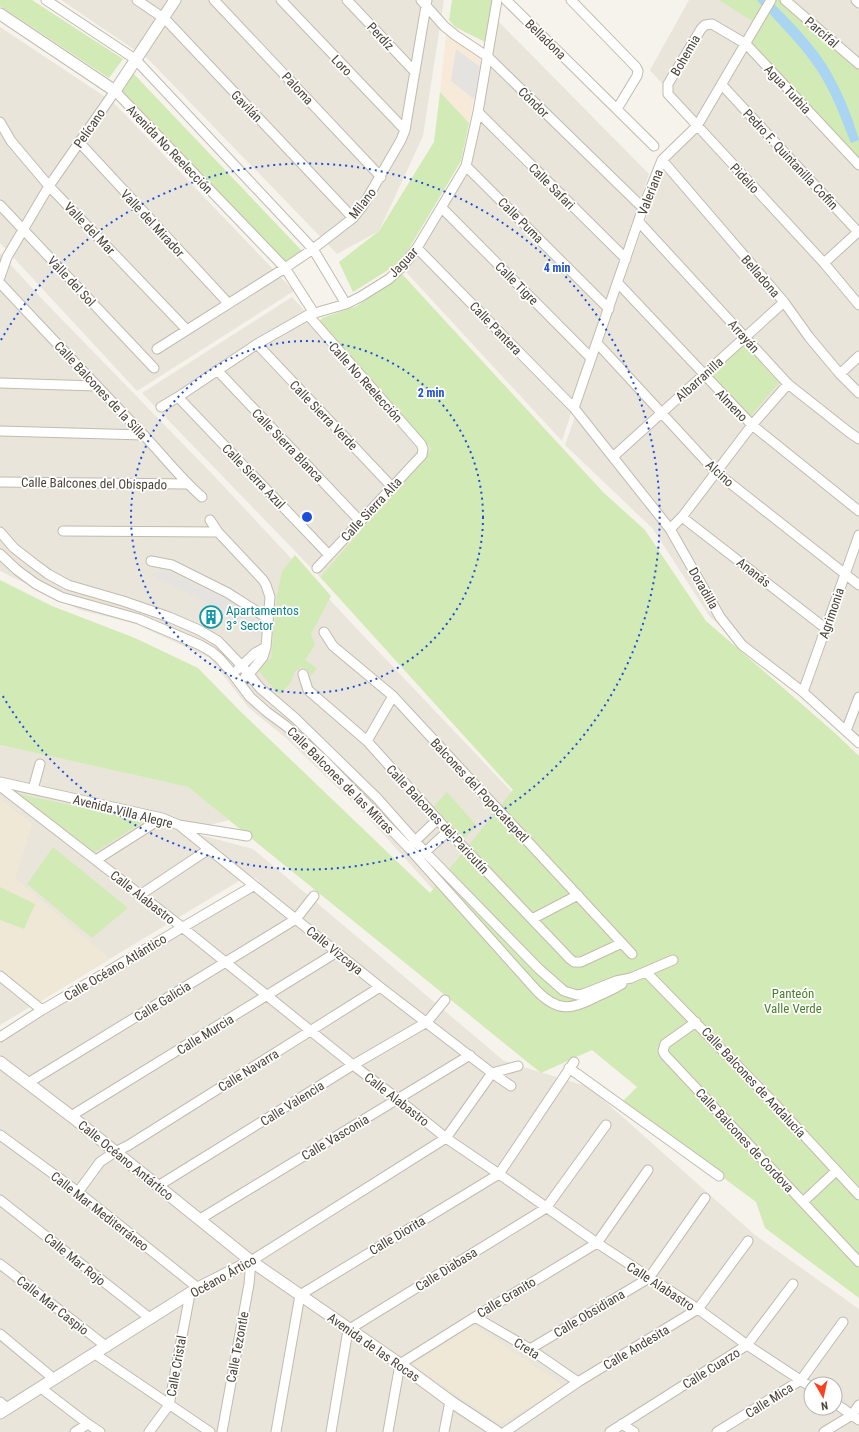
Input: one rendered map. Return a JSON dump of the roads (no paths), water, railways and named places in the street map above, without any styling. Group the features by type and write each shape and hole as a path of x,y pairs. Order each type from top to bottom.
{"street":[{"path":"46,0 136,59 312,249 346,304"},
{"name":"Gavilán","path":"137,0 163,18 353,218"},
{"name":"Pelícano","path":"0,277 3,260 24,229 49,186 115,91 175,0"},
{"name":"Paloma","path":"214,0 381,177"},
{"name":"Loro","path":"281,0 405,130"},
{"name":"Perdíz","path":"347,0 415,72"},
{"name":"Jaguar","path":"161,407 256,344 311,314 346,304 360,297 388,279 402,267 417,248 466,166 478,112 497,0"},
{"name":"Belladona","path":"506,0 654,146"},
{"path":"571,0 636,67 638,71 637,76 617,108"},
{"name":"Valeriana","path":"574,408 643,208 662,160 697,126 771,0"},
{"name":"Parcifal","path":"785,0 859,64"},
{"name":"Milano","path":"157,349 285,268 353,218 364,204 381,177 405,130 425,2"},
{"name":"Cóndor","path":"425,2 444,26 488,57 643,208"},
{"name":"Avenida No Reelección","path":"0,14 115,91 285,268 311,314"},
{"name":"Agua Turbia","path":"708,24 712,24 746,44 858,163"},
{"name":"Bohemia","path":"667,91 668,84 700,29 708,24"},
{"name":"Pedro F. Quintanilla Coffin","path":"722,85 859,232"},
{"name":"Pidelio","path":"667,91 697,126 824,263 859,306"},
{"name":"Calle Safari","path":"478,112 626,259"},
{"name":"Valle del Mar","path":"0,122 11,141 49,186 187,330"},
{"name":"Valle del Mirador","path":"79,142 228,303"},
{"name":"Belladona","path":"662,160 784,302 809,338 840,374 859,393"},
{"name":"Calle Puma","path":"466,166 609,309"},
{"name":"Valle del Sol","path":"0,205 154,368"},
{"name":"Calle Tigre","path":"442,208 591,358"},
{"name":"Arrayán","path":"639,222 788,384 850,433 859,438"},
{"path":"824,263 859,232"},
{"name":"Calle Pantera","path":"417,248 574,408"},
{"name":"Calle Balcones de la Silla","path":"0,282 188,484 202,497"},
{"name":"Almeno","path":"618,283 703,375 752,425 859,511"},
{"name":"Albarranilla","path":"614,456 784,302"},
{"name":"Calle No Reelección","path":"311,314 421,444 423,449"},
{"name":"Alcino","path":"596,342 716,472 859,585"},
{"name":"Calle Sierra Verde","path":"256,344 392,487"},
{"path":"840,374 859,356"},
{"name":"Calle Sierra Blanca","path":"217,370 360,521"},
{"path":"0,383 96,386"},
{"path":"670,529 682,517 752,425 788,384"},
{"name":"Calle Sierra Azul","path":"178,397 329,555"},
{"name":"Doradilla","path":"574,408 614,456 670,529 720,617 736,638 742,645 803,692 859,743"},
{"path":"0,431 144,435"},
{"name":"Calle Sierra Alta","path":"317,568 422,455 423,449"},
{"name":"Calle Balcones del Obispado","path":"0,482 188,484"},
{"name":"Ananás","path":"682,517 825,628"},
{"path":"210,520 218,532 266,585 270,597 267,618 266,647 263,657 249,674 239,681"},
{"path":"63,531 218,532"},
{"name":"Calle Balcones de las Mitras","path":"0,532 14,548 48,574 68,585 123,601 169,617 199,630 218,641 242,666 260,688 295,718 377,798 412,844 417,858 537,991 550,1003 564,1008 581,1005 618,987 631,978"},
{"name":"Agrimonia","path":"803,692 859,535"},
{"path":"1,556 14,548"},
{"name":"Calle Balcones de las Mitras","path":"1,556 36,584 61,597 139,619 200,645 220,659 239,681 250,697 286,726 323,759 368,806 412,844 425,852 539,969 564,991 577,995 583,994 616,981 631,978 673,960"},
{"path":"151,561 172,564 228,593 267,618"},
{"path":"61,597 68,585"},
{"name":"Balcones del Popocatepetl","path":"324,632 334,646 393,696 632,954"},
{"path":"232,674 255,653 266,647"},
{"name":"Calle Balcones del Paricutín","path":"302,674 308,690 367,741 448,831 570,959 577,963 622,944"},
{"path":"250,697 260,688"},
{"path":"367,741 393,696"},
{"path":"846,731 859,697"},
{"path":"33,789 40,764"},
{"name":"Avenida Villa Alegre","path":"0,782 162,818 179,825 246,836"},
{"name":"Calle Alabastro","path":"0,786 226,961 267,996 446,1138 597,1243 698,1309 747,1345 801,1380"},
{"path":"368,806 377,798"},
{"path":"96,860 162,818"},
{"path":"412,844 438,819"},
{"name":"Calle Vizcaya","path":"179,825 380,987 492,1073 512,1086"},
{"path":"417,858 448,831"},
{"path":"140,895 208,849"},
{"name":"Calle Océano Atlántico","path":"0,1037 42,1010 253,886"},
{"path":"532,919 578,895"},
{"path":"296,919 314,896"},
{"name":"Calle Galicia","path":"28,1082 296,919"},
{"name":"Calle Murcia","path":"71,1116 338,952"},
{"name":"Calle Balcones de Andalucía","path":"646,972 773,1102 859,1195"},
{"path":"0,976 42,1010"},
{"name":"Calle Navarra","path":"78,1192 100,1162 380,987"},
{"path":"427,1022 445,1000"},
{"name":"Calle Valencia","path":"158,1186 353,1065 427,1022"},
{"name":"Calle Balcones de Cordova","path":"696,1022 665,1044 663,1051 665,1055 859,1262"},
{"name":"Calle Vasconia","path":"200,1219 470,1055"},
{"name":"Calle Océano Antártico","path":"0,1062 71,1116 251,1261"},
{"name":"Calle Diorita","path":"300,1295 499,1174 571,1065 719,1176"},
{"path":"446,1138 492,1073 518,1066"},
{"name":"Calle Diabasa","path":"348,1330 546,1208 606,1125"},
{"name":"Calle Mar Mediterráneo","path":"0,1136 78,1192 194,1291"},
{"name":"Océano Ártico","path":"3,1408 41,1388 194,1291 251,1261 446,1138"},
{"name":"Calle Granito","path":"400,1364 597,1243 648,1170"},
{"path":"803,1202 836,1171"},
{"path":"649,1278 705,1198"},
{"name":"Calle Mar Rojo","path":"0,1200 150,1319"},
{"name":"Calle Andesita","path":"505,1432 578,1382 698,1309 748,1241"},
{"name":"Avenida de las Rocas","path":"251,1261 348,1330 400,1364 497,1432"},
{"name":"Calle Tezontle","path":"222,1432 249,1284 251,1261"},
{"name":"Calle Mar Caspio","path":"0,1264 107,1347"},
{"name":"Calle Obsidiana","path":"530,1348 649,1278"},
{"name":"Calle Cuarzo","path":"610,1432 747,1345 793,1284"},
{"name":"Calle Cristal","path":"149,1432 169,1405 194,1291"},
{"path":"276,1432 300,1295"},
{"name":"Creta","path":"475,1317 530,1348 578,1382"},
{"path":"801,1380 843,1322"},
{"path":"331,1432 348,1330"},
{"path":"0,1334 54,1379"},
{"path":"95,1354 210,1432"},
{"path":"388,1432 400,1364"},
{"name":"Calle Mica","path":"717,1432 801,1380"},
{"path":"41,1388 100,1432"},
{"path":"444,1432 450,1400"},
{"path":"856,1417 859,1405"},
{"path":"843,1408 856,1417"},
{"path":"824,1432 856,1417"},
{"path":"75,1432 88,1424"},
{"path":"622,1424 634,1432"}],"water":[{"path":"757,0 770,0 797,28 823,59 843,96 859,140 851,143 838,110 815,67 800,47"}],"place":[{"name":"Apartamentos 3° Sector","path":"211,617"}],"park label":[{"name":"Panteón Valle Verde","path":"793,1000"}]}
